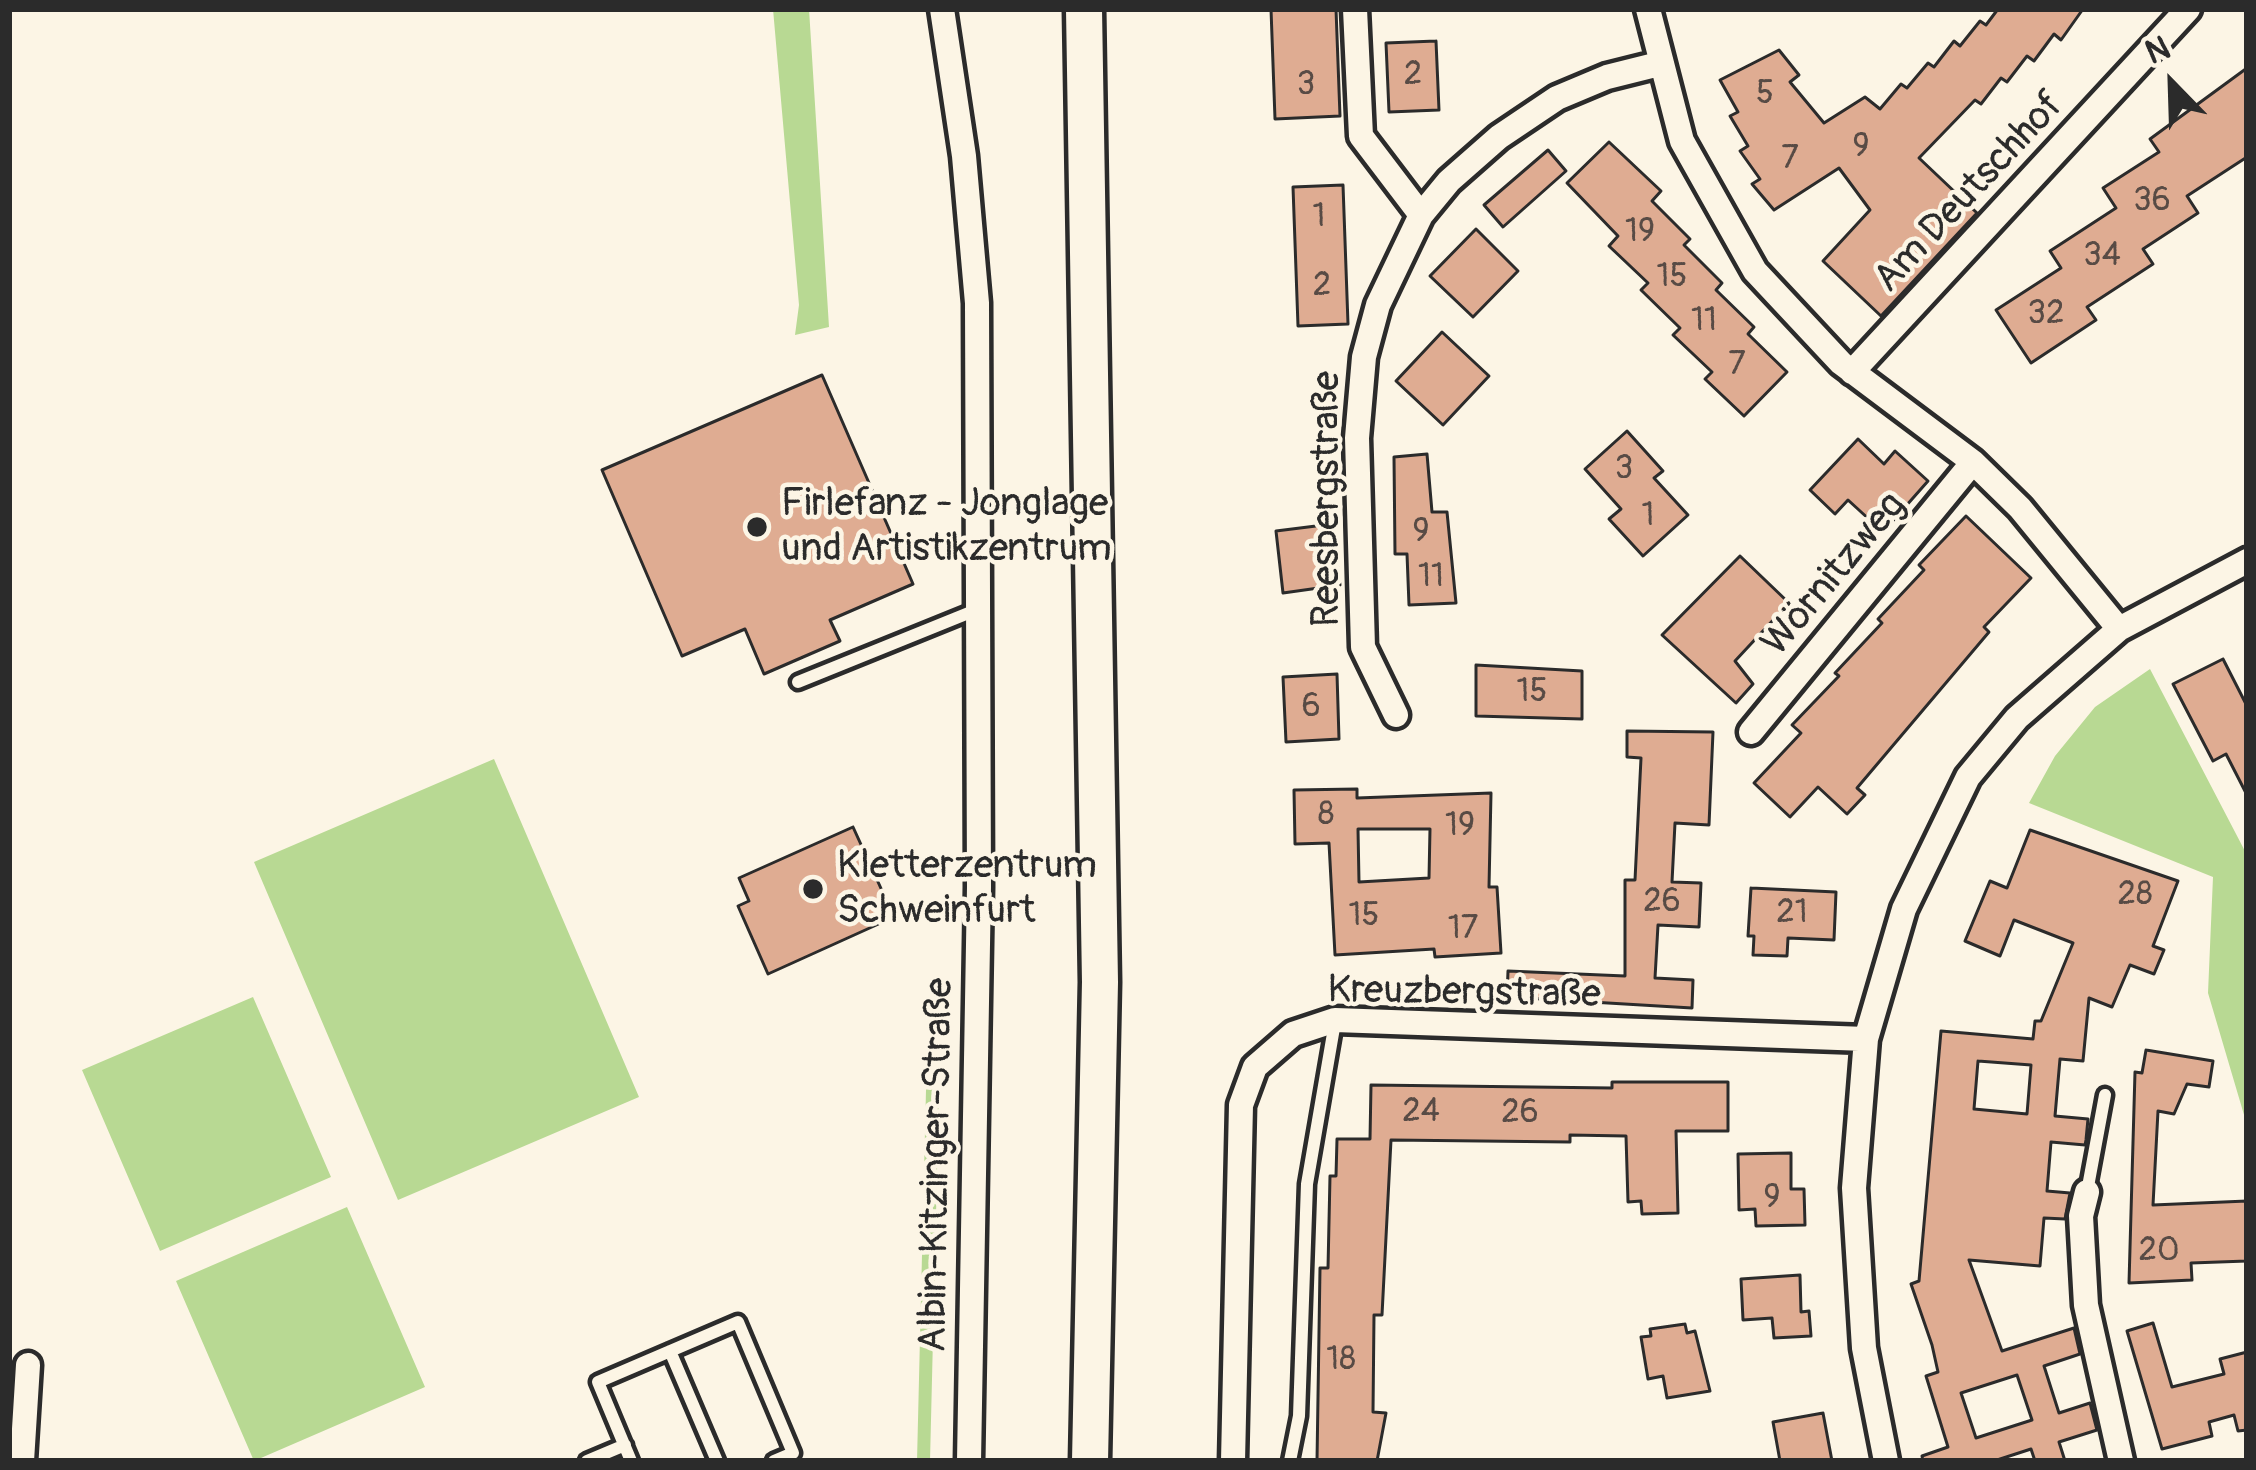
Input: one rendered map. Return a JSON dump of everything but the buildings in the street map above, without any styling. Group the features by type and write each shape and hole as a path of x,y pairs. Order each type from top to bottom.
{"main road":[{"path":"1084,9 1100,982 1090,1461"}],"street":[{"name":"Albin-Kitzinger-Straße","path":"942,9 964,156 977,304 979,866 969,1461"},
{"path":"1355,9 1360,136 1421,215"},
{"path":"1648,9 1682,141 1725,227 1784,308 1852,372 1973,462 2056,549 2119,629"},
{"name":"Am Deutschhof","path":"1852,372 2188,9"},
{"name":"Reesbergstraße","path":"1396,715 1364,657 1357,438 1364,357 1378,305 1421,215 1449,181 1498,136 1557,98 1659,64"},
{"name":"Wörnitzweg","path":"1751,732 1973,462"},
{"path":"1886,1461 1866,1365 1855,1246 1866,1039 1904,909 1969,777 2048,687 2119,629 2247,561"},
{"name":"Kreuzbergstraße","path":"1233,1461 1241,1105 1256,1067 1293,1034 1335,1021 1866,1039"},
{"path":"2087,1192 2081,1216 2086,1305 2122,1461"},
{"path":"22,1461 28,1365"}],"lane":[{"path":"798,682 976,610"},
{"path":"1290,1461 1299,1416 1306,1184 1335,1021"},
{"path":"2087,1192 2105,1096"},
{"path":"631,1461 598,1382 738,1322 793,1453 774,1461"},
{"path":"670,1351 717,1461"},
{"path":"587,1461 625,1445"}],"green space":[{"path":"773,9 809,9 829,327 795,335 799,305"},
{"path":"2150,669 2247,855 2247,1125 2208,993 2213,877 2029,803 2055,756 2095,707"},
{"path":"494,759 639,1097 398,1200 254,862"},
{"path":"253,997 331,1177 160,1251 82,1070"},
{"path":"927,1049 940,1050 930,1461 917,1461"},
{"path":"347,1207 425,1387 254,1461 176,1281"}],"place":[{"name":"Firlefanz - Jonglage und Artistikzentrum","path":"757,527"},
{"name":"Kletterzentrum Schweinfurt","path":"813,889"}]}
